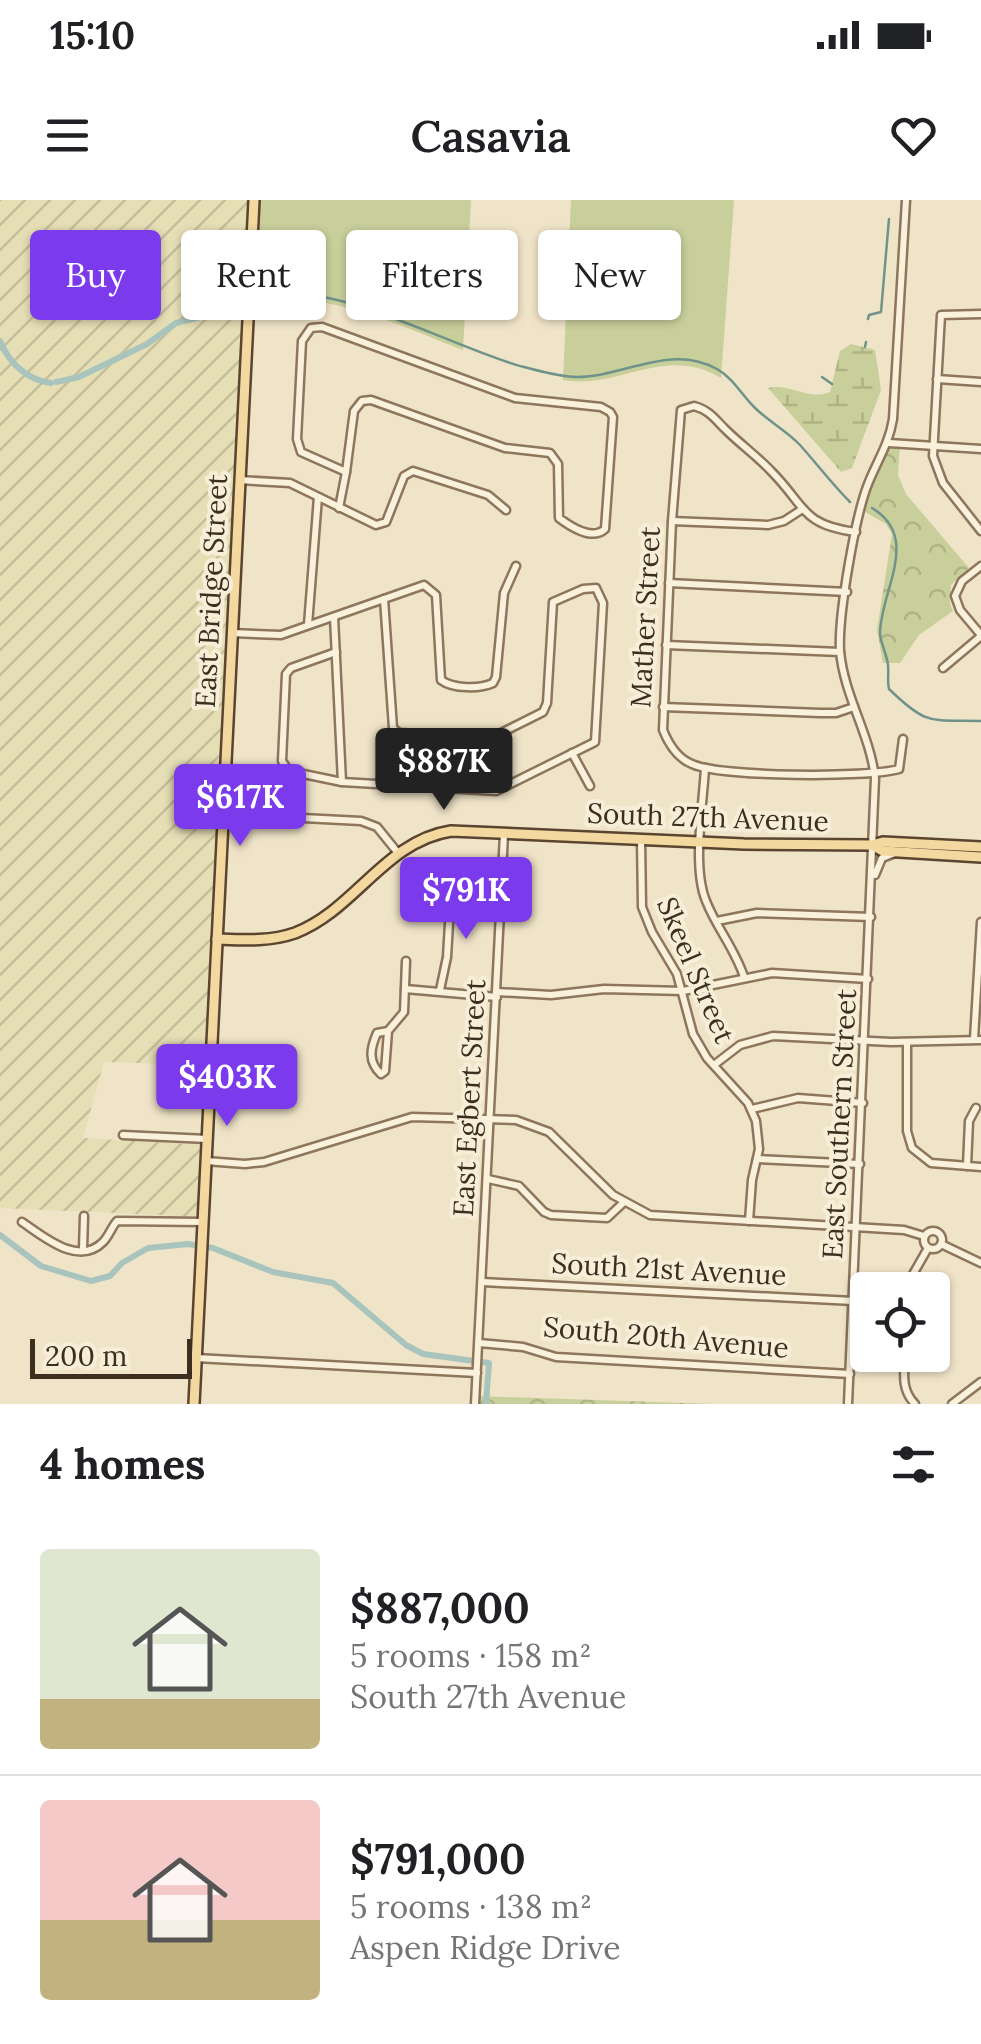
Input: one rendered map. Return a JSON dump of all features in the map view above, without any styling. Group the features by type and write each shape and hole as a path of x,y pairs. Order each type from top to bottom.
{"main road":[{"name":"East Bridge Street","path":"194,1404 254,200"},
{"name":"South 27th Avenue","path":"216,939 267,940 306,928 327,915 398,853 442,833 981,846"},
{"name":"South 27th Avenue","path":"872,845 883,851 981,858"}],"street":[{"path":"875,772 840,652 856,532 868,484 889,443 895,402 906,200"},
{"path":"981,314 941,315 933,446 935,465 943,482 981,531"},
{"path":"339,508 346,472 354,411 362,401 371,400 506,448 550,453 558,464 559,518 598,535 607,524 612,417 601,408 516,398 373,344 313,327 306,331 302,341 297,445 304,454 346,472"},
{"path":"937,379 981,382"},
{"name":"Mather Street","path":"705,768 686,761 672,748 663,730 678,424 684,408 698,407 711,414 775,475 801,510"},
{"path":"889,443 981,449"},
{"path":"239,480 290,483 370,524 380,524 387,520 404,476 419,470 488,495 506,510"},
{"path":"308,626 318,496"},
{"path":"672,521 768,525 780,523 801,510 821,524 856,532"},
{"path":"232,633 273,636 420,585 432,588 436,595 442,680 450,685 486,686 496,677 504,593 516,566"},
{"path":"943,668 981,636 960,610 955,596 962,581 981,566"},
{"path":"669,583 846,592"},
{"path":"336,652 288,672 282,761 289,771 342,782 498,791 594,743 603,610 598,590 588,588 553,602 546,706 543,712 489,738 399,733 393,728 384,599"},
{"path":"334,617 342,782"},
{"path":"666,645 840,652"},
{"path":"663,707 836,713 854,707"},
{"path":"744,978 702,889 705,768 834,775 899,769 904,739"},
{"path":"572,753 590,786"},
{"name":"East Southern Street","path":"855,1272 875,772"},
{"path":"223,814 362,821 377,827 398,853"},
{"name":"East Egbert Street","path":"475,1404 504,832"},
{"name":"Skeel Street","path":"640,839 642,907 677,974 693,1034 752,1110"},
{"path":"872,886 880,861 898,852"},
{"path":"440,990 447,956 451,890"},
{"path":"450,909 500,911"},
{"path":"717,921 757,913 871,917"},
{"path":"714,1065 740,1046 773,1036 908,1042 978,1040 981,922"},
{"path":"388,1030 385,1071 381,1074 370,1056 370,1048 377,1034 402,1017 406,961"},
{"path":"405,989 556,995 604,989 682,991 772,974 868,979"},
{"path":"908,1042 906,1131 913,1156 931,1164 981,1167"},
{"path":"749,1221 759,1132 752,1110 788,1099 863,1103"},
{"path":"967,1166 970,1121 976,1108"},
{"path":"206,1161 264,1162 412,1117 526,1122 549,1132 623,1203 657,1216 857,1226 924,1236"},
{"path":"124,1135 207,1139"},
{"path":"757,1158 860,1164"},
{"path":"488,1180 519,1186 551,1215 607,1218 623,1203"},
{"path":"82,1249 84,1216"},
{"path":"22,1222 60,1248 82,1249 100,1245 112,1226 123,1220 202,1222"},
{"path":"930,1231 937,1232 941,1244 936,1249 928,1248 924,1236 930,1231"},
{"path":"941,1244 981,1263"},
{"path":"914,1272 928,1248"},
{"name":"South 21st Avenue","path":"483,1282 850,1301"},
{"name":"South 20th Avenue","path":"479,1343 511,1345 556,1357 850,1374"},
{"path":"196,1358 477,1370"},
{"path":"904,1372 908,1398 915,1404"},
{"name":"East Southern Street","path":"848,1404 850,1374"},
{"path":"952,1404 981,1382"}],"shaded area":[{"path":"0,200 254,200 252,230 181,230 181,320 248,320 210,1065 104,1062 83,1138 206,1145 203,1217 0,1208"}],"green space":[{"path":"254,200 471,200 469,230 346,230 346,308 326,303 326,230 252,230"},
{"path":"571,200 734,200 721,378 680,365 604,379 563,380 566,320 681,320 681,230 570,230"},
{"path":"388,320 465,320 463,350"},
{"path":"851,344 875,350 881,390 852,468 841,472 768,388 814,394 830,392 840,351"},
{"path":"889,443 900,445 898,475 906,494 969,568 951,585 953,611 919,635 900,663 883,663 877,630 892,534 886,524 860,509"},
{"path":"476,1396 714,1404 475,1404"}],"waterway":[{"path":"868,319 869,315 881,312 889,219"},
{"path":"326,298 389,316 496,358 564,376 595,376 664,360 699,362 728,377 754,407 800,445 850,502"},
{"path":"56,382 79,377 188,320"},
{"path":"0,341 20,369 51,383"},
{"path":"865,347 866,342"},
{"path":"822,377 832,384"},
{"path":"872,508 887,520 897,550 880,634 889,689 930,719 981,721"},
{"path":"0,1235 41,1266 91,1281 110,1276 122,1263 148,1248 188,1244 213,1248 273,1272 333,1283 406,1345 423,1354 489,1363 486,1404"}]}
